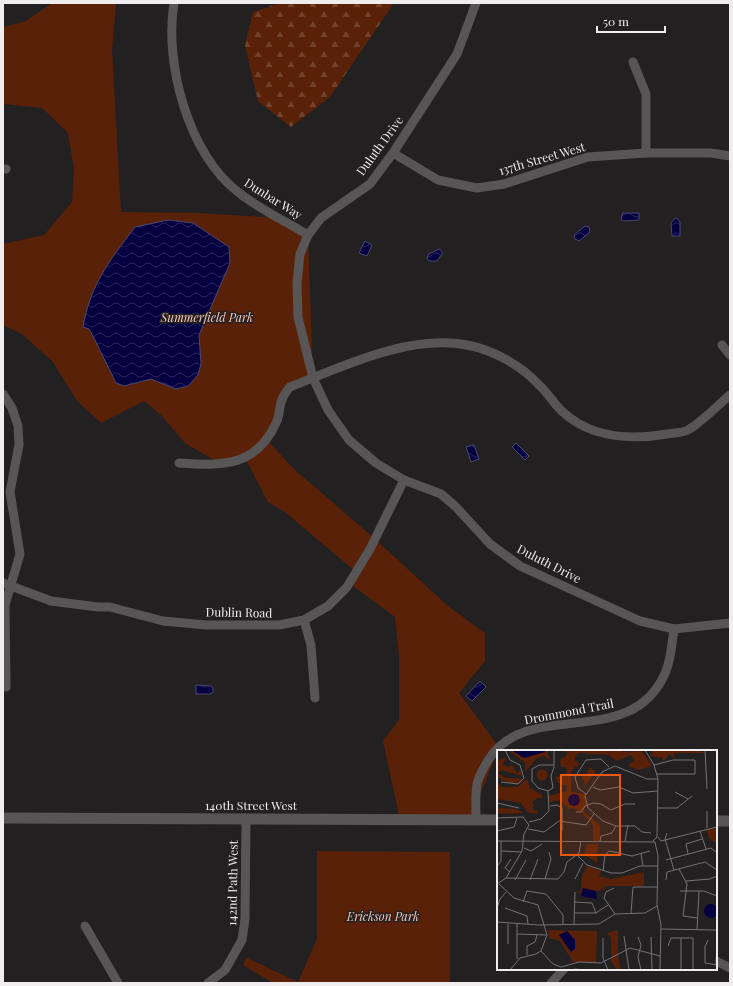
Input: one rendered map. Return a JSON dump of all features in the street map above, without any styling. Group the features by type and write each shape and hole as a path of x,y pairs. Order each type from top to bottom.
{"street":[{"name":"Dunbar Way","path":"174,3 172,17 175,64 181,97 193,132 210,163 237,192 308,235"},
{"name":"Duluth Drive","path":"476,3 457,54 393,153 370,184 321,218 308,235 300,254 297,283 298,317 313,378 328,410 349,440 376,463 404,480 440,494 456,507 490,544 520,566 640,621 674,629 730,623"},
{"path":"633,62 646,94 646,153"},
{"name":"137th Street West","path":"393,153 438,180 477,188 504,184 588,157 646,153 711,153 730,156"},
{"path":"179,463 214,466 234,462 250,455 267,440 277,420 282,400 290,387 399,347 441,342 468,345 494,354 518,367 540,385 564,413 588,429 615,436 652,437 687,431 730,395"},
{"path":"722,345 730,355"},
{"path":"3,394 12,408 18,426 19,445 10,492 20,554 7,584 5,605 6,687"},
{"name":"Dublin Road","path":"7,584 51,601 98,607 110,607 149,618 185,624 279,626 304,620 328,606 347,587 370,549 404,480"},
{"path":"304,620 310,645 315,698"},
{"name":"Drommond Trail","path":"476,820 477,783 483,768 493,752 506,741 524,732 544,727 612,718 629,711 645,700 658,687 667,670 674,629"},
{"name":"140th Street West","path":"3,818 497,820"},
{"name":"142nd Path West","path":"208,983 225,970 242,940 246,919 246,819"},
{"path":"717,820 730,820"},
{"path":"85,926 118,983"},
{"path":"717,962 730,968"},
{"path":"551,983 563,970"}],"green space":[{"name":"Summerfield Park","path":"52,3 116,3 112,50 121,212 196,213 280,218 308,235 313,378 290,387 267,440 294,469 375,539 448,606 485,633 485,661 459,693 499,747 476,805 476,820 400,820 383,741 399,720 399,655 395,617 349,583 356,572 285,512 268,502 245,458 221,464 185,443 162,416 144,401 101,423 77,401 53,362 22,334 3,325 3,244 44,235 72,202 74,169 68,133 42,108 3,104 3,27 26,21"},
{"path":"280,3 394,3 330,97 291,127 258,101 245,45 253,12"},
{"name":"Erickson Park","path":"317,851 450,852 450,983 273,983 243,965 247,958 298,982 317,939"}],"water":[{"path":"623,213 639,213 639,220 623,221 621,219"},
{"path":"675,218 678,219 680,223 680,236 672,236 671,223"},
{"path":"168,220 193,223 229,247 230,263 199,335 201,364 198,375 188,386 176,389 151,379 124,386 116,383 89,329 83,327 86,312 102,274 135,227"},
{"path":"585,226 589,227 590,232 579,241 575,239 574,235"},
{"path":"365,241 372,245 367,256 359,253"},
{"path":"439,249 442,251 442,254 437,261 429,261 427,258 429,254"},
{"path":"516,443 529,456 525,460 512,447"},
{"path":"474,445 479,459 471,462 466,447"},
{"path":"480,681 486,687 472,701 466,696"},
{"path":"196,685 211,686 213,688 213,692 211,694 196,694"}]}
